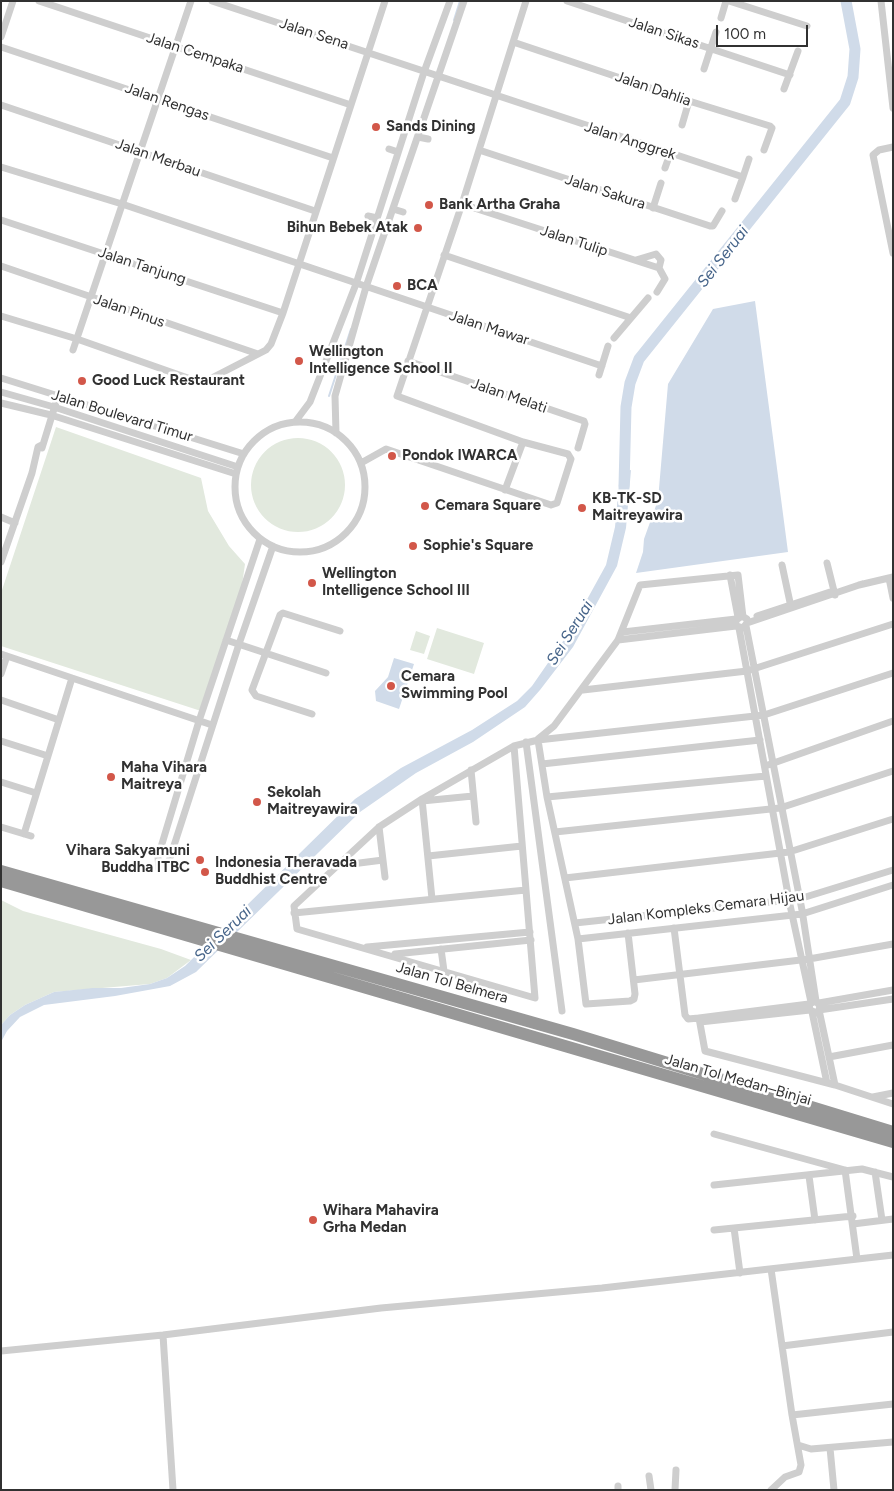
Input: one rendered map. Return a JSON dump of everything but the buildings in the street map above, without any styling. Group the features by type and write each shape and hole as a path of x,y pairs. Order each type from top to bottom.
{"highway":[{"name":"Jalan Tol Belmera","path":"1,871 574,1049"},
{"name":"Jalan Tol Belmera","path":"1,881 205,935"},
{"name":"Jalan Tol Belmera","path":"236,944 573,1034 893,1132"},
{"name":"Jalan Tol Medan–Binjai","path":"574,1049 893,1142"}],"street":[{"path":"1,36 13,1"},
{"name":"Jalan Cempaka","path":"39,1 351,105"},
{"path":"73,350 174,46 191,1"},
{"name":"Jalan Sena","path":"212,1 438,76"},
{"path":"1,316 77,339 199,382 205,382 258,354 271,344 283,313 385,1"},
{"path":"295,422 310,402 356,284 424,72 450,1"},
{"path":"336,433 335,396 366,287 464,1"},
{"path":"361,463 386,449 551,505 557,503 570,455 523,442 397,398 462,204 526,1"},
{"name":"Jalan Sikas","path":"567,1 790,74"},
{"path":"721,18 728,1 807,26"},
{"path":"882,1 893,108"},
{"path":"704,69 716,32"},
{"name":"Jalan Dahlia","path":"513,42 771,127 764,150"},
{"name":"Jalan Rengas","path":"1,47 333,158"},
{"path":"784,89 798,51"},
{"name":"Jalan Anggrek","path":"438,76 743,177"},
{"path":"682,125 689,101"},
{"name":"Jalan Merbau","path":"1,105 315,211"},
{"path":"418,137 428,139"},
{"path":"893,147 875,151 873,157 893,253"},
{"path":"389,149 398,152"},
{"name":"Jalan Sakura","path":"479,150 712,226 722,211"},
{"path":"666,168 670,154"},
{"path":"735,199 749,158"},
{"name":"Jalan Mawar","path":"1,167 122,204 298,265 602,366"},
{"path":"653,208 661,183"},
{"name":"Jalan Tulip","path":"462,204 659,268"},
{"path":"393,208 403,212"},
{"path":"368,216 377,218"},
{"name":"Jalan Tanjung","path":"1,220 283,313"},
{"path":"636,260 656,254 661,260 659,268 665,279 657,292"},
{"path":"444,255 631,318"},
{"name":"Jalan Pinus","path":"1,266 258,354"},
{"path":"614,338 648,298"},
{"path":"599,375 608,346"},
{"name":"Jalan Melati","path":"408,361 584,421 585,424 578,448"},
{"name":"Jalan Boulevard Timur","path":"1,378 244,454"},
{"name":"Jalan Boulevard Timur","path":"1,392 54,406 237,471"},
{"path":"1,562 32,473 35,470 58,396"},
{"name":"Jalan Boulevard Timur","path":"1,403 51,415 211,462"},
{"path":"295,422 323,426 336,433 351,446 361,463 365,478 364,497 359,515 348,531 334,542 315,550 294,552 273,546 260,538 245,523 235,496 237,471 244,454 265,432 295,422"},
{"path":"505,490 523,442"},
{"path":"211,462 217,446"},
{"path":"1,517 15,523"},
{"path":"260,538 199,720 158,857 159,870 169,861 212,725 273,546"},
{"path":"827,563 834,593"},
{"path":"782,565 791,607"},
{"path":"538,740 551,730 583,690 618,640 623,632 640,585 738,575 742,622 755,716 791,908 806,960"},
{"path":"618,640 742,622 862,584 891,577 893,598"},
{"path":"312,714 254,694 252,690 280,615 283,613 340,631"},
{"path":"623,632 742,622"},
{"path":"583,690 750,670 893,624"},
{"path":"226,640 326,673"},
{"path":"1,674 4,655 212,725"},
{"path":"750,670 764,715 780,808 801,906 806,960 827,1083"},
{"path":"514,746 536,996 534,999 390,955 298,931 294,906 379,826 514,746 538,740 764,715 893,673"},
{"path":"1,827 28,835 36,793 72,678"},
{"path":"1,700 59,720"},
{"path":"764,766 893,721"},
{"path":"538,740 547,797 578,939 586,1004 632,1000 635,994 628,933"},
{"path":"542,764 760,740"},
{"path":"1,741 48,756"},
{"path":"526,742 562,1010"},
{"path":"471,770 476,822"},
{"path":"555,832 780,808 893,771"},
{"path":"547,797 766,776"},
{"path":"1,782 36,793"},
{"path":"179,792 191,795"},
{"path":"422,800 473,796"},
{"path":"422,800 432,899"},
{"path":"565,878 790,852 893,819"},
{"path":"379,826 385,877"},
{"path":"428,856 522,846"},
{"path":"335,866 383,860"},
{"name":"Jalan Kompleks Cemara Hijau","path":"574,923 791,908 801,906 893,870"},
{"name":"Jalan Kompleks Cemara Hijau","path":"578,939 674,928 791,908 893,885"},
{"path":"294,913 526,890"},
{"path":"674,928 686,1017 700,1020 893,998"},
{"path":"361,948 530,932"},
{"path":"390,955 531,940"},
{"path":"634,980 806,960 893,944"},
{"path":"441,949 444,971"},
{"path":"814,1006 893,990"},
{"path":"814,1006 835,1085"},
{"path":"700,1020 706,1050 835,1085 893,1104"},
{"path":"829,1057 893,1045"},
{"path":"870,1097 893,1093"},
{"path":"714,1134 845,1170"},
{"path":"714,1185 862,1169 893,1177"},
{"path":"845,1170 857,1259"},
{"path":"875,1172 882,1220"},
{"path":"809,1176 815,1220"},
{"path":"714,1230 815,1220 893,1219"},
{"path":"734,1228 740,1273"},
{"path":"1,1351 163,1335 381,1308 611,1287 893,1255"},
{"path":"770,1269 801,1470 785,1477 771,1489"},
{"path":"782,1346 893,1332"},
{"path":"163,1335 174,1490"},
{"path":"792,1415 893,1404"},
{"path":"798,1445 811,1450 893,1442"},
{"path":"830,1448 834,1490"},
{"path":"675,1490 676,1470"},
{"path":"649,1476 651,1490"}],"shaded area":[{"path":"56,427 201,478 208,511 229,546 245,564 242,585 201,711 1,646 1,593"},
{"path":"289,438 307,438 332,451 342,467 345,485 342,503 332,519 307,532 289,532 264,519 251,494 251,476 264,451"},
{"path":"437,628 484,643 474,674 427,659"},
{"path":"416,631 430,636 424,654 410,650"},
{"path":"1,900 23,911 161,949 191,960 167,978 150,984 54,992 25,1005 10,1015 1,1025"}],"water":[{"path":"755,301 788,552 636,573 643,552 644,539 658,500 668,384 713,309"},
{"path":"631,470 626,528 617,566 573,647 525,707 473,742 416,773 360,812 196,972 170,986 115,996 44,1005 20,1017 7,1031 1,1042 1,1025 10,1015 25,1005 54,992 93,988 121,988 150,984 167,978 185,966 355,799 401,768 472,730 517,701 532,686 568,634 606,565 615,527 620,473"},
{"path":"394,658 414,664 399,709 376,701 375,691 388,677"}],"waterway":[{"path":"454,20 460,1"},
{"name":"Sei Seruai","path":"624,486 626,407 630,383 639,359 845,102 853,77 855,49 846,1"},
{"path":"329,396 351,329"}],"place":[{"name":"Sands Dining","path":"376,127"},
{"name":"Bank Artha Graha","path":"429,205"},
{"name":"Bihun Bebek Atak","path":"418,228"},
{"name":"BCA","path":"397,286"},
{"name":"Wellington Intelligence School II","path":"299,361"},
{"name":"Good Luck Restaurant","path":"82,381"},
{"name":"Pondok IWARCA","path":"392,456"},
{"name":"Cemara Square","path":"425,506"},
{"name":"KB-TK-SD Maitreyawira","path":"582,508"},
{"name":"Sophie's Square","path":"413,546"},
{"name":"Wellington Intelligence School III","path":"312,583"},
{"name":"Cemara Swimming Pool","path":"391,686"},
{"name":"Maha Vihara Maitreya","path":"111,777"},
{"name":"Sekolah Maitreyawira","path":"257,802"},
{"name":"Vihara Sakyamuni Buddha ITBC","path":"200,860"},
{"name":"Indonesia Theravada Buddhist Centre","path":"205,872"},
{"name":"Wihara Mahavira Grha Medan","path":"313,1220"}]}
